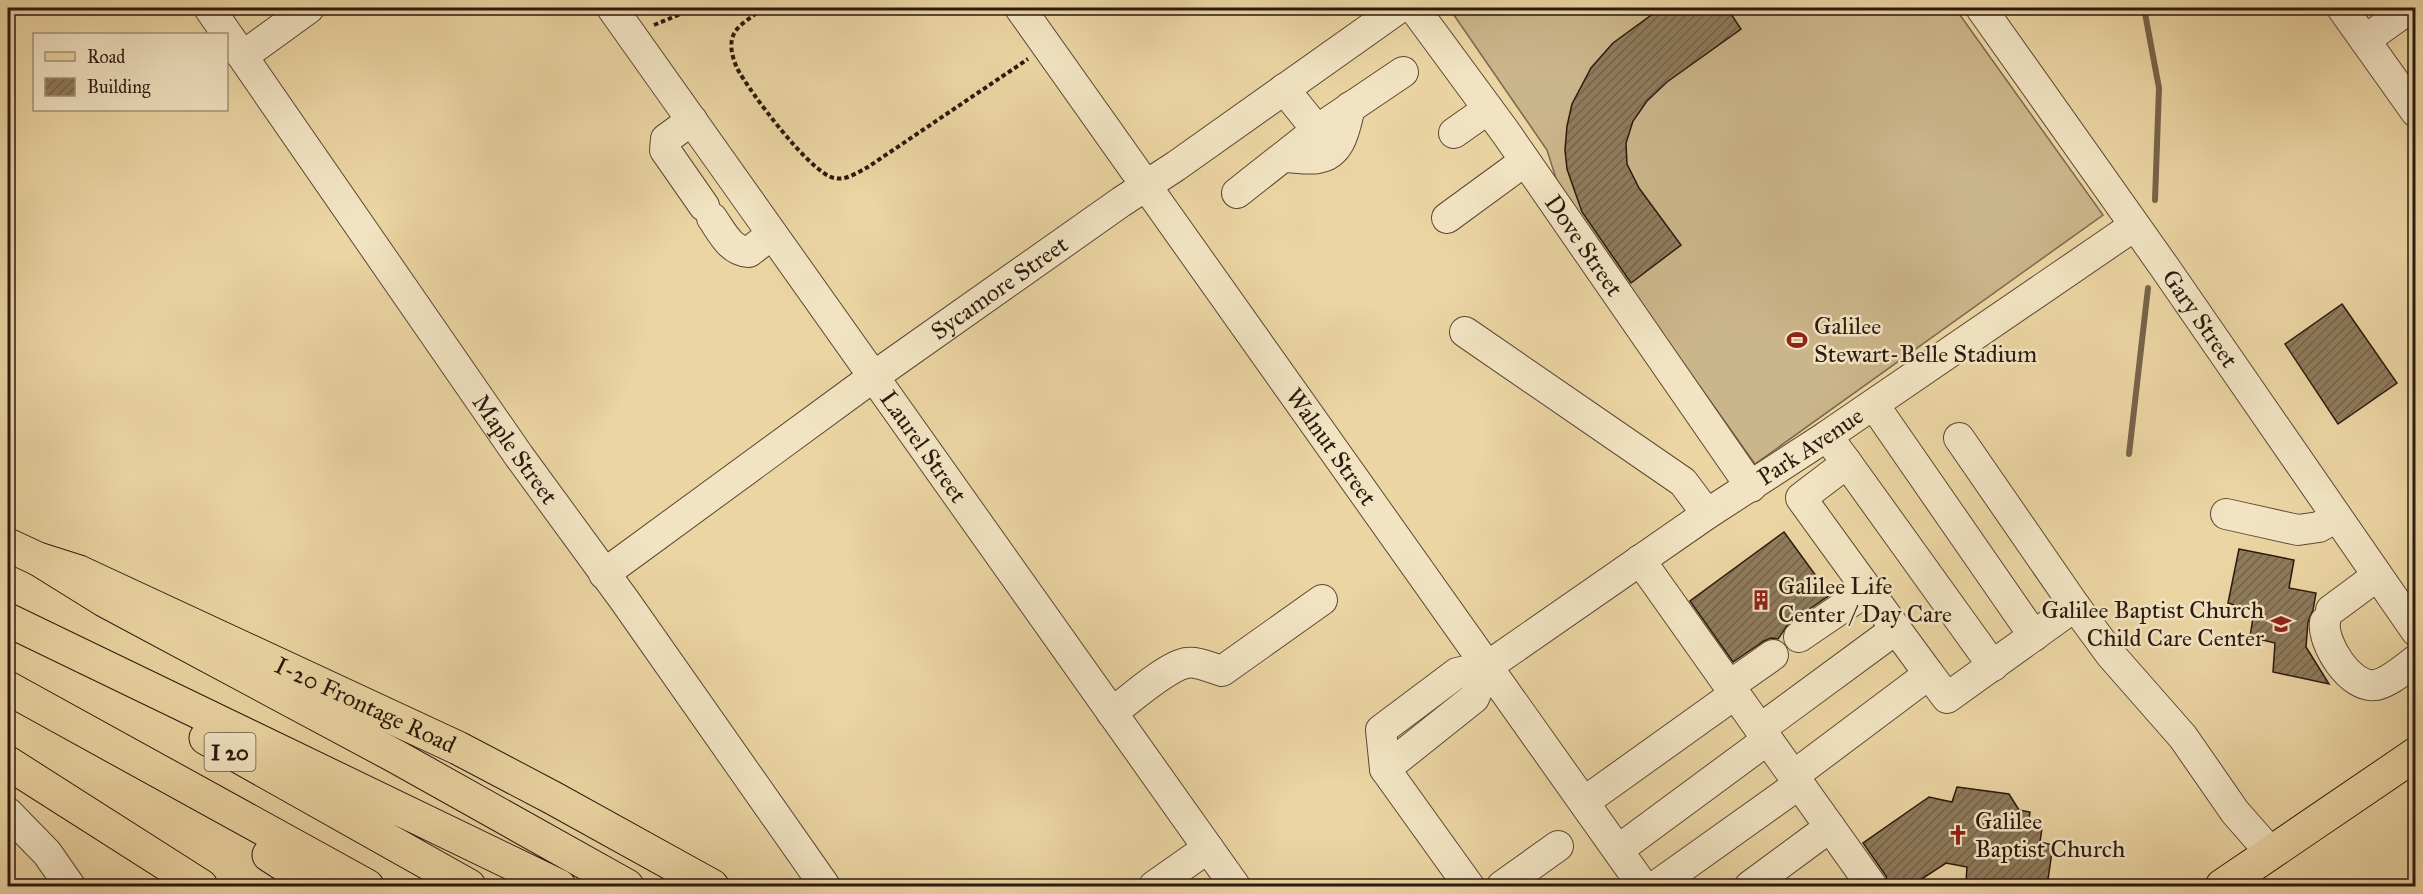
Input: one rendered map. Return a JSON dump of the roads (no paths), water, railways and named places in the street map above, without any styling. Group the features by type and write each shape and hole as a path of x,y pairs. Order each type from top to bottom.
{"main road":[{"name":"I-20 Frontage Road","path":"8,544 38,559 79,572 458,748 554,798 712,886"},
{"path":"38,559 104,600 385,751 627,886"},
{"path":"8,620 559,886"},
{"name":"I 20","path":"8,625 469,886"},
{"name":"I 20","path":"8,688 367,886"},
{"path":"47,710 317,886"},
{"path":"2227,885 2415,754"},
{"path":"8,763 201,886"}],"street":[{"name":"Maple Street","path":"209,8 227,33"},
{"path":"243,56 309,8"},
{"name":"Laurel Street","path":"612,8 1208,848 1229,884"},
{"name":"Walnut Street","path":"1020,8 1643,886"},
{"name":"Sycamore Street","path":"604,574 873,377 1399,8"},
{"name":"Dove Street","path":"1414,8 1525,161 1751,487"},
{"name":"Gary Street","path":"1981,8 2415,631"},
{"path":"2342,8 2415,112"},
{"path":"2365,40 2410,8"},
{"name":"Maple Street","path":"228,35 430,330 825,886"},
{"path":"1237,194 1317,130 1403,72"},
{"path":"1284,89 1317,130"},
{"path":"1284,157 1318,158 1333,151 1343,137 1350,108"},
{"path":"1454,133 1488,109"},
{"path":"692,120 666,139 665,150 732,247 749,252 772,234"},
{"path":"1447,218 1525,161"},
{"name":"Park Avenue","path":"1469,886 1385,769 1381,729 1457,673 1488,666 1707,514 1874,405 2134,226"},
{"path":"1466,333 1683,482 1707,514"},
{"path":"1874,405 2034,636"},
{"path":"1827,436 1993,666"},
{"path":"1959,438 2111,655 2183,737 2235,812 2271,853"},
{"path":"1847,463 1801,498 1947,698 2075,606"},
{"path":"2226,514 2298,530 2319,527 2336,517"},
{"path":"1640,560 1872,886"},
{"path":"2377,576 2328,616 2324,632 2327,642 2340,664 2364,684 2375,685 2388,680 2415,660"},
{"path":"1799,637 1868,590"},
{"path":"1112,713 1170,669 1187,663 1222,671 1322,600"},
{"path":"1618,850 1896,629"},
{"path":"1584,802 1732,690 1773,655"},
{"path":"1656,886 1796,780 1929,674"},
{"path":"8,813 46,853 70,886"},
{"path":"1750,886 1830,827"},
{"path":"1502,886 1558,846"},
{"path":"1154,886 1208,848"}],"waterway":[{"path":"2144,8 2159,88 2155,200"},
{"path":"2129,454 2148,288"}],"place":[{"name":"Galilee Stewart-Belle Stadium","path":"1797,340"},
{"name":"Galilee Life Center / Day Care","path":"1761,600"},
{"name":"Galilee Baptist Church Child Care Center","path":"2281,624"},
{"name":"Galilee Baptist Church","path":"1958,835"}]}
